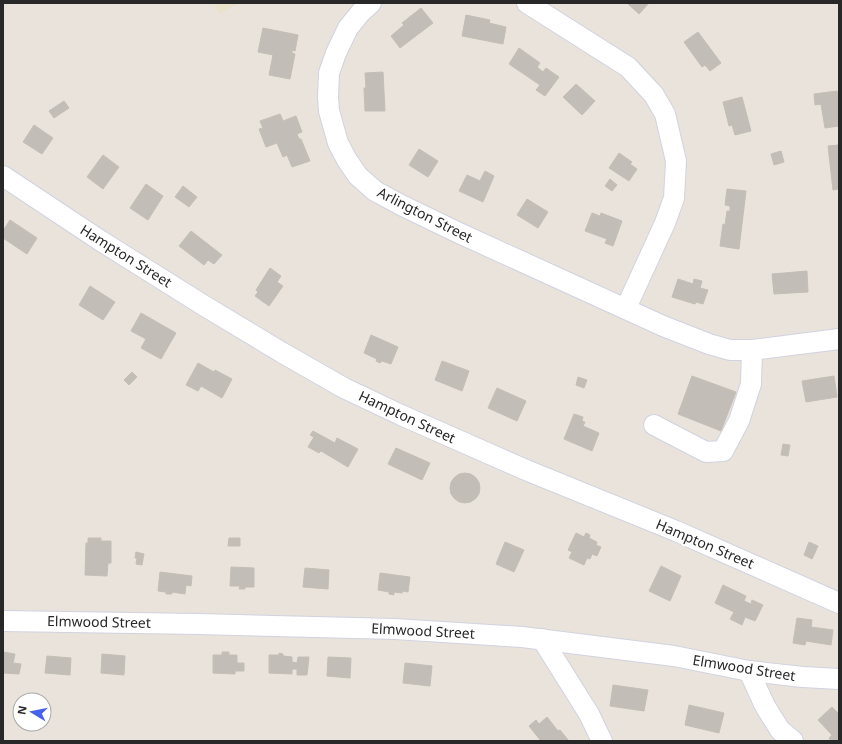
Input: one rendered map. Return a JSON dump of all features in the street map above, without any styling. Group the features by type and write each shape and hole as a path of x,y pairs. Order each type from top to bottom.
{"street":[{"name":"Arlington Street","path":"371,3 361,12 348,28 336,52 329,73 328,97 329,111 338,143 358,176 375,191 459,233 663,326 709,344 730,350 752,350 839,339"},
{"path":"527,3 628,67 654,95 665,114 676,161 674,198 665,223 626,308"},
{"name":"Hampton Street","path":"3,176 203,305 344,388 519,467 676,531 839,602"},
{"path":"654,425 706,452 723,451 738,421 751,384 752,350"},
{"name":"Elmwood Street","path":"3,621 395,629 542,639 674,656 749,671 803,678 839,679"},
{"path":"542,639 589,714 602,741"},
{"path":"749,671 765,706 780,730 793,741"}],"shaded area":[{"path":"214,3 239,3 219,14"}],"building":[{"path":"627,3 649,3 639,14"},
{"path":"421,8 433,23 400,48 391,36 404,25 402,23"},
{"path":"466,15 490,20 489,23 506,27 503,44 462,36"},
{"path":"263,28 298,35 295,51 292,50 292,53 295,54 290,79 269,75 273,55 258,52"},
{"path":"698,32 721,63 710,71 705,65 702,67 684,42"},
{"path":"519,48 540,63 537,67 543,72 546,68 559,77 545,96 536,90 540,85 509,64"},
{"path":"383,72 385,111 365,111 365,73"},
{"path":"576,84 595,101 582,115 563,97"},
{"path":"837,91 839,99 839,126 825,128 821,104 815,105 814,94"},
{"path":"742,97 751,131 735,135 732,125 729,126 723,102"},
{"path":"64,101 69,108 54,118 49,111"},
{"path":"280,114 283,121 296,116 302,132 297,134 299,139 301,139 310,161 292,167 287,155 283,157 277,143 266,147 259,129 263,128 260,121"},
{"path":"34,125 53,138 42,154 23,142"},
{"path":"838,145 839,189 833,190 828,146"},
{"path":"419,149 438,161 428,177 409,165"},
{"path":"781,151 784,162 774,165 771,154"},
{"path":"619,153 632,162 630,164 637,169 629,181 609,168"},
{"path":"103,155 119,167 103,189 87,177"},
{"path":"485,171 494,176 483,202 459,191 467,175 480,181"},
{"path":"610,179 617,185 612,191 605,186"},
{"path":"146,184 163,196 148,220 130,208"},
{"path":"183,186 197,197 189,207 175,197"},
{"path":"727,189 746,191 739,249 720,246 723,224 725,225 727,211 730,211 730,206 725,205"},
{"path":"527,199 548,212 538,228 517,215"},
{"path":"592,213 600,216 601,213 622,221 613,246 605,243 607,239 585,231"},
{"path":"10,220 37,238 27,254 3,238 3,231"},
{"path":"191,231 222,255 214,264 208,260 204,265 179,246"},
{"path":"270,268 281,276 277,282 283,286 269,306 255,296 258,292 256,290"},
{"path":"807,271 808,292 774,294 772,274"},
{"path":"678,279 693,284 694,279 702,281 700,288 708,290 703,304 696,302 695,304 672,297"},
{"path":"90,286 115,302 103,320 79,305"},
{"path":"141,313 176,333 161,359 141,348 146,339 131,331"},
{"path":"371,335 398,347 391,364 382,361 380,363 376,361 377,359 364,353"},
{"path":"442,361 469,371 462,391 435,380"},
{"path":"198,363 214,372 215,370 232,379 222,398 201,386 198,391 186,385"},
{"path":"132,372 137,377 129,385 124,380"},
{"path":"692,376 736,392 721,431 678,414"},
{"path":"834,376 837,397 806,402 802,381"},
{"path":"578,377 587,380 584,388 576,385"},
{"path":"497,388 526,401 517,421 488,408"},
{"path":"574,414 583,417 582,421 585,422 583,426 599,433 592,451 564,439"},
{"path":"313,431 335,443 337,438 358,449 348,467 321,451 319,453 308,447 314,437 310,435"},
{"path":"783,444 790,445 788,456 781,455"},
{"path":"396,448 430,463 422,480 388,464"},
{"path":"465,473 475,478 480,488 475,498 465,503 455,498 450,488 455,478"},
{"path":"576,533 584,537 586,533 590,535 589,538 597,542 596,545 601,547 597,556 592,554 590,559 587,558 584,565 569,558 572,552 568,550"},
{"path":"88,538 101,538 101,541 111,541 111,563 108,563 107,576 85,575 86,543 88,543"},
{"path":"229,538 240,538 240,546 228,546"},
{"path":"505,542 524,550 514,572 496,564"},
{"path":"809,542 818,546 812,559 804,555"},
{"path":"136,552 144,554 142,565 136,564"},
{"path":"661,566 681,576 670,601 649,591"},
{"path":"231,567 254,568 254,587 239,589 240,586 230,586"},
{"path":"305,568 329,570 328,589 303,587"},
{"path":"160,572 192,576 191,586 186,585 185,594 172,592 172,594 166,594 166,592 158,591"},
{"path":"380,573 410,577 408,592 394,592 394,595 389,594 389,592 378,590"},
{"path":"723,585 746,596 744,601 751,604 752,600 763,605 755,621 745,617 742,625 730,619 734,612 715,603"},
{"path":"797,618 812,620 811,627 833,630 831,645 806,641 805,645 793,643"},
{"path":"3,652 15,654 13,663 21,664 19,674 3,673"},
{"path":"222,652 229,652 229,655 237,655 237,663 244,663 244,671 235,671 235,674 213,673 213,655 222,655"},
{"path":"279,653 283,654 283,656 292,657 292,662 297,663 298,657 309,657 307,675 297,675 297,669 292,669 292,674 269,673 269,655 279,655"},
{"path":"102,654 125,656 124,675 101,673"},
{"path":"47,656 71,658 70,675 45,673"},
{"path":"328,657 351,658 350,678 327,676"},
{"path":"405,663 432,666 430,686 403,683"},
{"path":"613,685 648,690 644,711 610,706"},
{"path":"689,705 724,713 719,733 685,725"},
{"path":"832,707 839,714 839,741 831,741 829,738 832,735 818,720"},
{"path":"547,717 558,731 560,730 569,741 541,741 529,726 536,720 539,724"}]}
